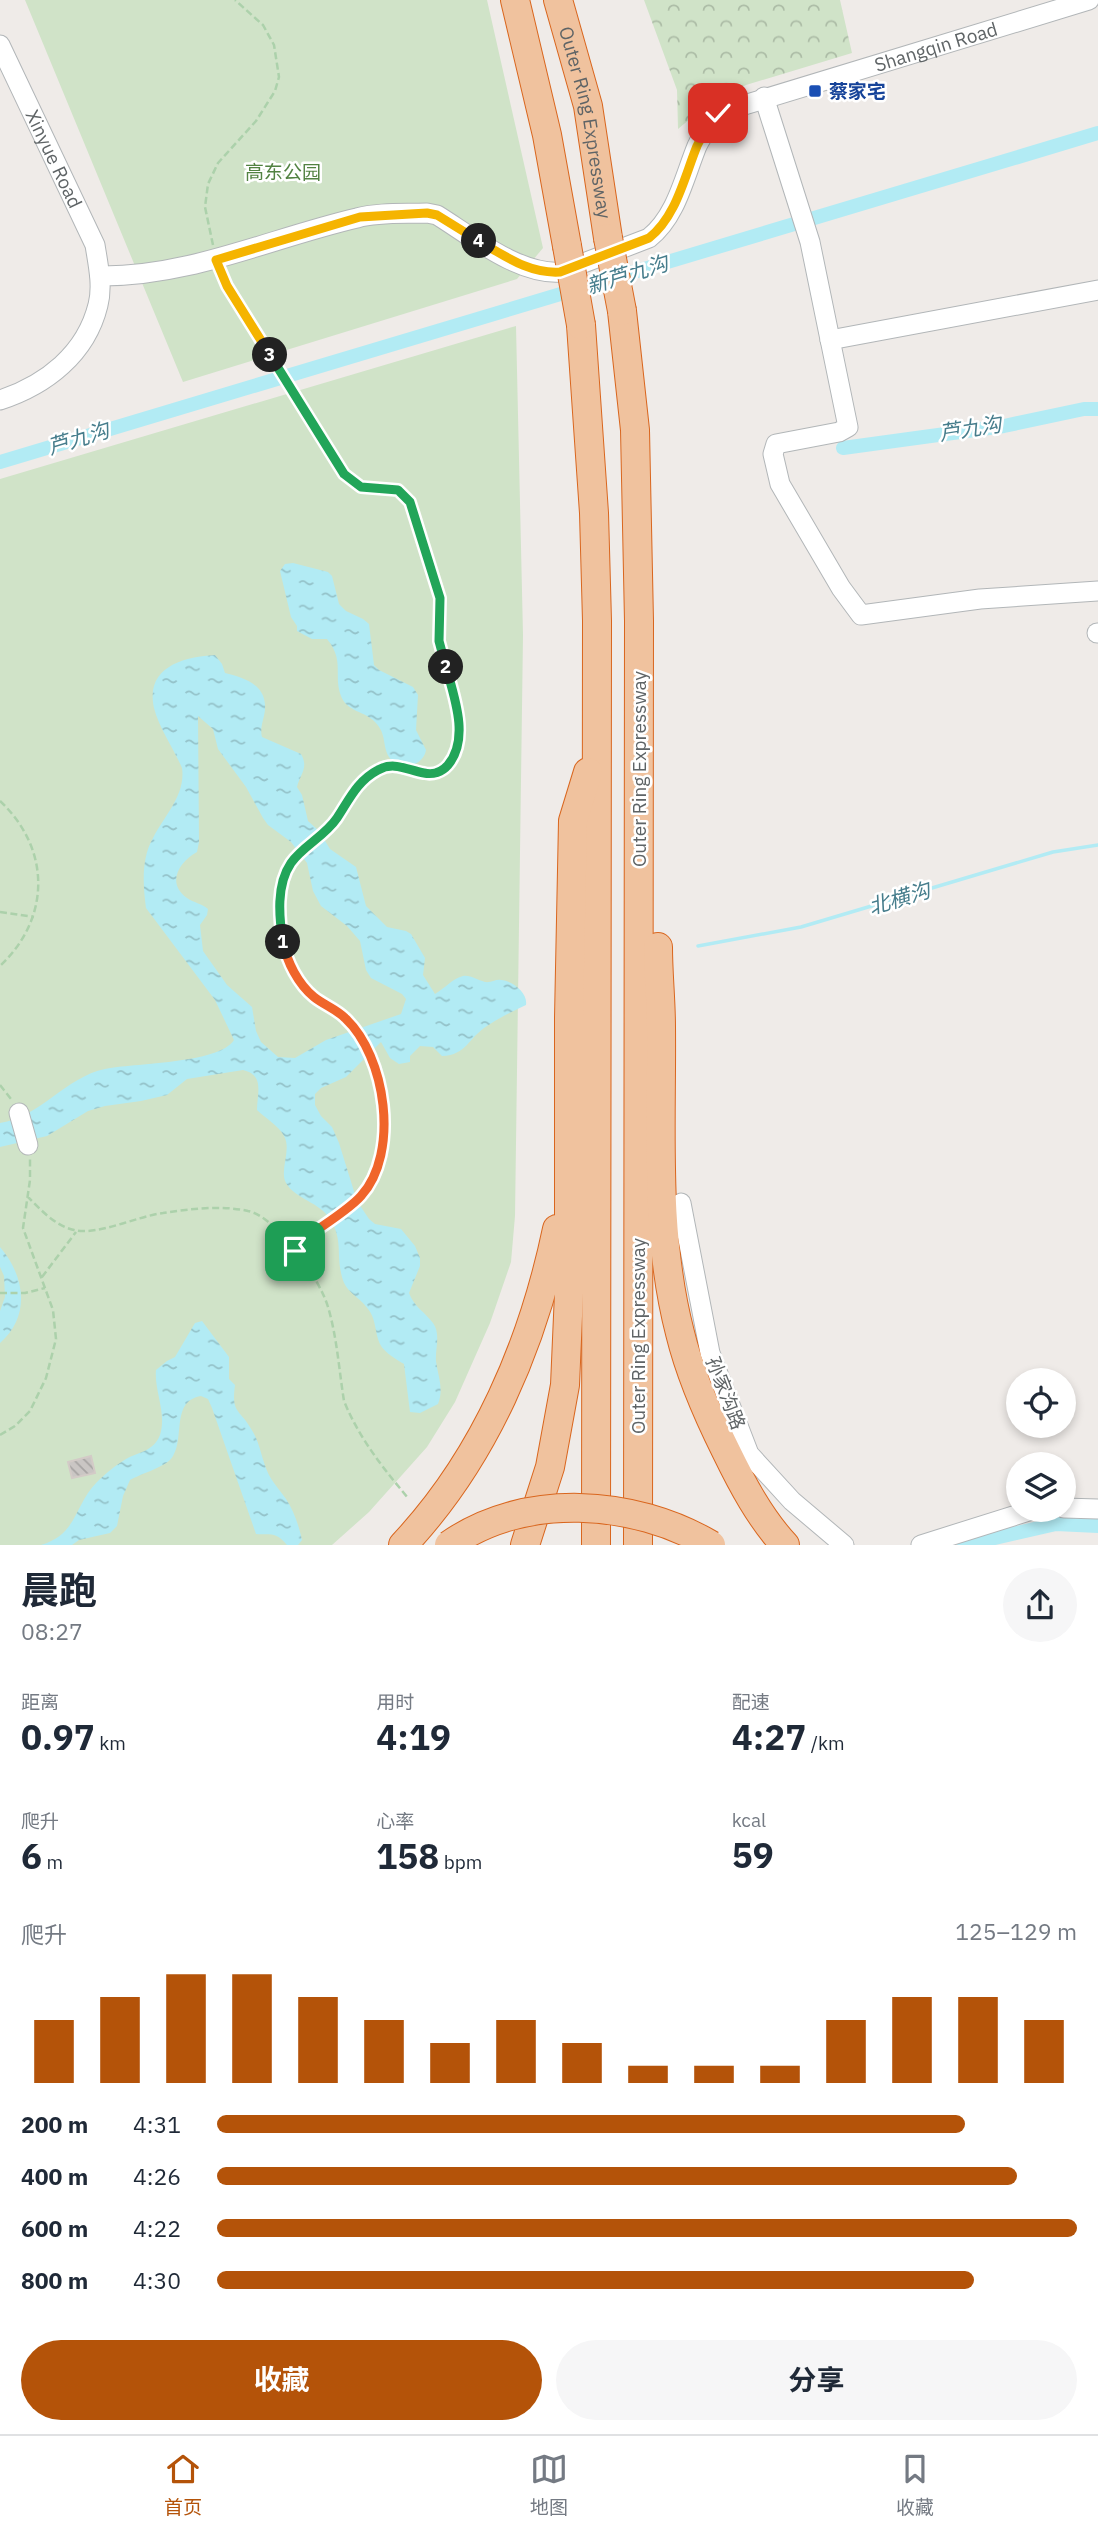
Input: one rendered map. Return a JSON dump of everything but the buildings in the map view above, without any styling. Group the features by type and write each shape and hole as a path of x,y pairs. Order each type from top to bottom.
{"highway":[{"name":"Outer Ring Expressway","path":"515,0 547,135 581,325 594,513 597,742 596,1545"},
{"name":"Outer Ring Expressway","path":"558,0 588,106 622,311 635,430 639,621 638,1545"},
{"path":"526,1545 550,1467 565,1385 568,1336 573,821 597,742"},
{"path":"639,833 658,873 660,1162 665,1237 679,1332 708,1415 736,1472 771,1530 785,1545"},
{"path":"403,1545 449,1490 492,1417 516,1368 535,1320 559,1216 569,1201"},
{"path":"449,1545 468,1531 535,1510 595,1507 641,1516 691,1533 711,1545"}],"street":[{"name":"Shangqin Road","path":"100,276 131,276 216,260 360,217 427,213 437,215 524,267 549,273 560,272 649,238 660,229 683,184 699,143 718,113 1089,0"},
{"name":"Xinyue Road","path":"0,45 95,244 100,276"},
{"path":"764,97 810,242 848,427 839,432 776,444 773,454 780,484 841,588 861,615 980,599 1098,591"},
{"path":"0,400 39,385 70,358 87,333 99,304 100,276"},
{"path":"830,340 1098,290"},
{"path":"19,1113 28,1145"},
{"name":"孙家沟路","path":"681,1203 709,1353 749,1454 792,1501 844,1545"},
{"path":"1076,1508 1098,1509"},
{"path":"921,1545 1006,1518"}],"path":[{"path":"235,0 263,25 274,45 279,77 275,91 256,121 218,163 208,184 205,207 216,260 227,286 344,474 361,487 398,490 410,502 440,598 439,641 456,704 459,734 454,758 443,771 427,774 394,764 380,768 365,778 336,820 291,863 282,883 280,920 285,952 297,978 313,996 344,1016 356,1030 376,1072 385,1111 383,1152 370,1185 360,1198 292,1247"},
{"path":"0,801 27,837 39,875 39,895 34,917 20,943 0,966"},
{"path":"0,912 34,917"},
{"path":"0,1435 15,1426 30,1411 46,1378 55,1339 53,1310 23,1228 30,1180 28,1145"},
{"path":"27,1196 51,1219 76,1231 106,1228 163,1213 229,1209 248,1211 260,1217 292,1247 325,1297 344,1401 369,1448 408,1498"},
{"path":"42,1277 76,1231"},
{"path":"0,1293 25,1293 46,1287"}],"green space":[{"name":"高东公园","path":"25,0 487,0 543,248 517,279 183,382"},
{"path":"644,0 840,0 852,53 746,85 709,103 678,129 677,90"},
{"path":"516,326 523,635 515,1216 511,1262 490,1323 455,1402 427,1447 369,1512 332,1545 0,1545 0,479"}],"water":[{"path":"293,563 328,572 332,576 339,604 369,624 374,665 413,687 418,695 416,730 426,750 416,764 404,766 393,762 387,753 379,726 344,701 339,688 336,654 327,639 312,639 297,631 280,571 285,564"},
{"path":"215,655 225,673 251,682 261,691 265,705 262,737 301,754 303,759 304,767 297,787 302,795 308,821 319,831 330,849 356,867 366,906 387,927 411,934 425,958 423,975 435,994 456,979 466,976 485,982 506,981 519,988 525,996 526,1005 487,1026 457,1053 442,1056 433,1047 420,1046 410,1056 410,1062 399,1064 390,1058 381,1042 346,1077 321,1088 315,1094 315,1105 332,1127 339,1143 357,1201 375,1224 401,1229 415,1246 420,1258 420,1266 409,1293 435,1327 436,1361 441,1388 438,1404 420,1413 410,1412 404,1364 382,1347 370,1312 344,1282 337,1235 331,1220 321,1209 295,1193 286,1183 286,1142 279,1129 257,1110 258,1086 250,1072 243,1070 187,1079 167,1095 88,1111 47,1136 0,1147 0,1123 28,1113 91,1073 194,1058 225,1048 234,1040 215,1000 146,908 144,890 149,846 173,805 182,778 182,768 154,708 155,683 169,667 179,662","holes":["198,716 213,729 218,749 246,787 263,818 291,842 307,863 313,891 321,906 347,926 360,941 366,970 371,978 402,994 406,999 401,1014 326,1040 295,1058 278,1057 261,1042 256,1031 252,1007 227,985 203,951 200,925 208,909 190,900 177,886 177,873 185,861 197,852 199,842"]},
{"path":"0,1247 15,1270 21,1296 17,1321 0,1343 0,1311 5,1297"},
{"path":"202,1321 229,1357 229,1379 235,1385 234,1402 255,1437 270,1476 291,1508 302,1540 298,1545 287,1545 276,1536 256,1534 212,1408 208,1399 201,1396 192,1399 182,1412 176,1448 170,1460 130,1480 123,1496 117,1526 110,1533 79,1540 72,1545 41,1545 62,1534 97,1482 126,1459 154,1445 162,1427 156,1370 175,1357 195,1323"}],"waterway":[{"name":"新芦九沟","path":"0,462 1098,133"},
{"name":"芦九沟","path":"843,448 1004,426 1084,409 1098,409"},
{"name":"北横沟","path":"698,946 801,927 1053,852 1098,845"},
{"path":"964,1545 1056,1524 1098,1526"}],"place":[{"name":"蔡家宅","path":"815,91"}],"route":[{"path":"295,1251 292,1247 360,1198 370,1185 383,1152 385,1111 376,1072 356,1030 344,1016 313,996 297,978 285,952 280,920 282,883 291,863 336,820 365,778 380,768 394,764 427,774 443,771 454,758 459,734 456,704 439,641 440,598 410,502 398,490 361,487 344,474 227,286 216,260 360,217 427,213 437,215 524,267 549,273 560,272 649,238 660,229 668,218 699,143 718,113"}]}
